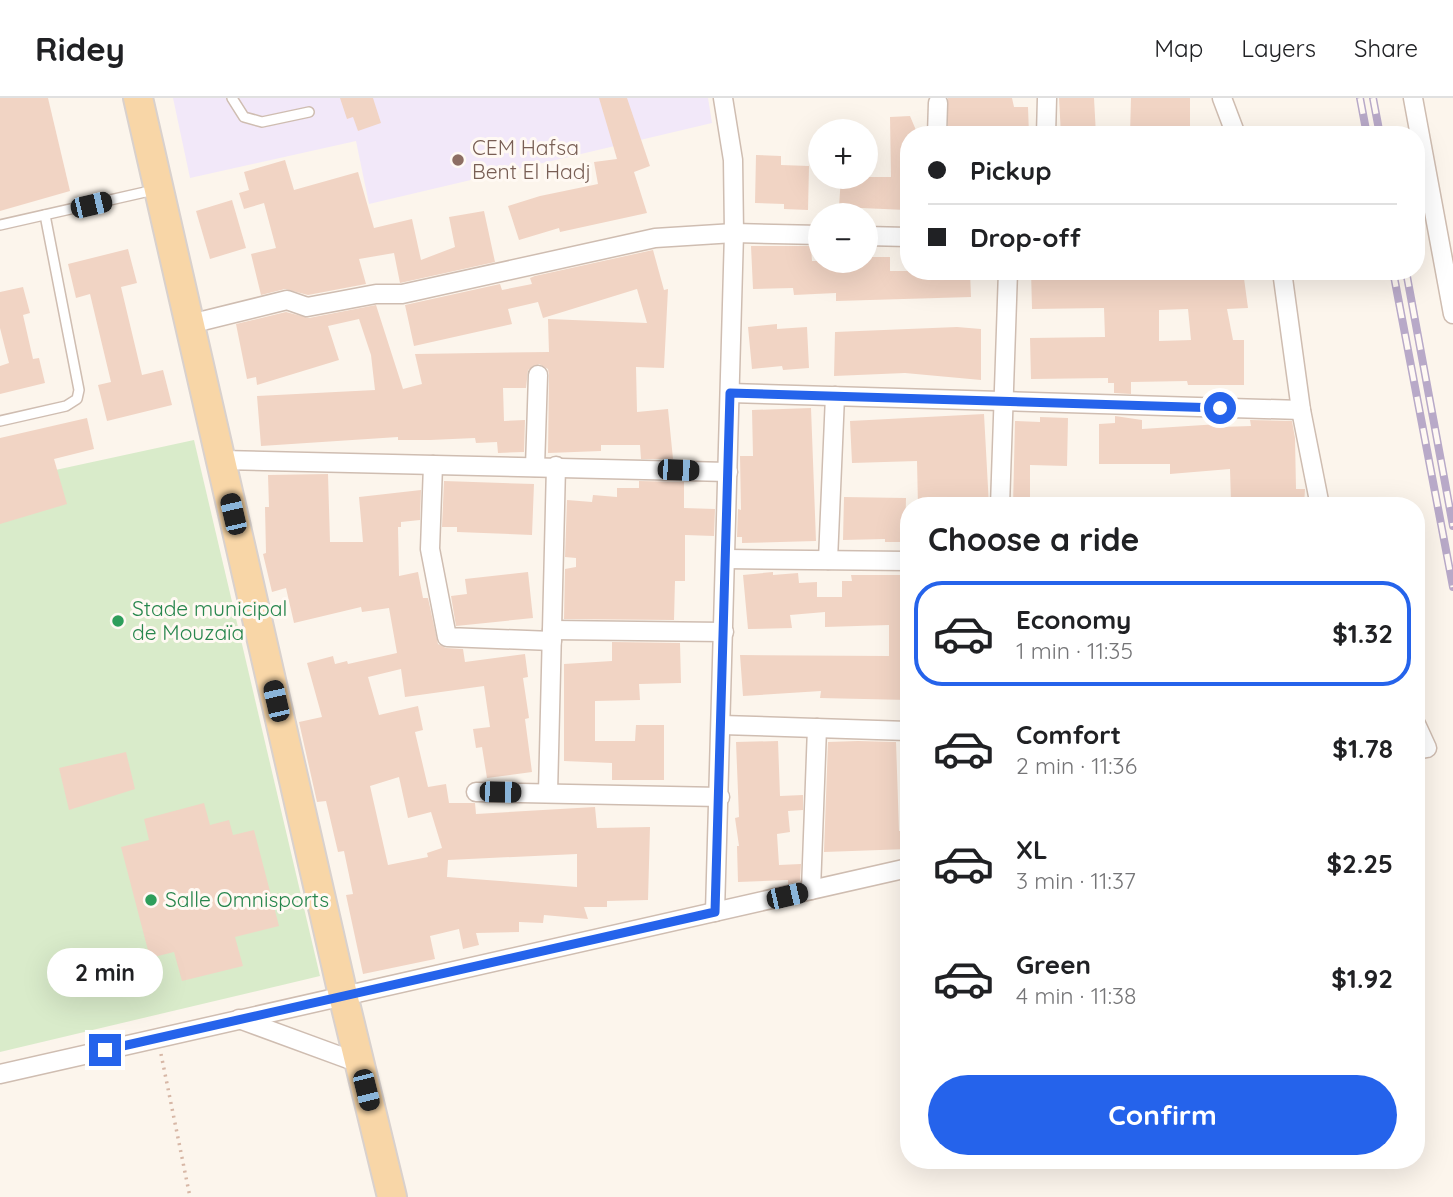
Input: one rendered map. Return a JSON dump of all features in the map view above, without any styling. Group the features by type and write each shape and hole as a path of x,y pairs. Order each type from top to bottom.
{"main road":[{"path":"138,98 343,995 392,1197"}],"street":[{"path":"715,912 734,233 733,160 723,98"},
{"path":"1046,126 1047,98"},
{"path":"1222,98 1233,126"},
{"path":"1413,98 1418,126"},
{"path":"937,126 938,103"},
{"path":"1425,163 1453,314"},
{"path":"190,324 288,300 307,307 376,294 402,294 655,238 734,233 808,235"},
{"path":"878,236 900,237"},
{"path":"1000,497 1007,280"},
{"path":"1283,280 1301,410 1318,497"},
{"path":"534,467 538,375"},
{"path":"730,393 1301,410"},
{"path":"828,560 835,396"},
{"path":"221,460 728,472"},
{"path":"433,465 430,549 447,636 724,632"},
{"path":"548,793 556,466"},
{"path":"726,559 900,561"},
{"path":"722,725 900,732"},
{"path":"811,890 817,728"},
{"path":"476,792 720,797"},
{"path":"0,1074 900,870"},
{"path":"239,1019 359,1063"}],"lane":[{"path":"232,98 244,117 261,121 309,112"},
{"path":"0,225 159,189"},
{"path":"0,421 66,406 77,399 79,390 45,215"}],"path":[{"path":"158,1038 190,1197"}],"shaded area":[{"name":"CEM Hafsa Bent El Hadj","path":"173,98 708,98 712,123 369,204 356,141 190,178"}],"green space":[{"path":"194,440 320,976 0,1052 0,482"}],"building":[{"path":"0,98 48,98 70,191 0,211"},
{"path":"340,98 373,98 381,123 358,131 353,117 347,119"},
{"path":"599,98 627,98 650,166 634,172 647,213 560,232 559,228 519,240 508,206 540,196 598,184 594,162 617,159"},
{"path":"948,98 1012,98 1014,107 1028,107 1029,126 948,126"},
{"path":"1059,98 1094,98 1096,126 1061,126"},
{"path":"1131,98 1190,98 1190,126 1130,126"},
{"path":"910,116 914,126 900,126 900,210 878,209 878,203 839,203 840,189 878,189 878,177 891,177 890,117"},
{"path":"756,155 781,156 781,165 808,166 808,210 784,209 784,204 755,203"},
{"path":"285,160 294,190 358,172 374,228 412,219 421,260 455,247 449,217 484,211 495,262 400,283 394,253 359,259 366,284 308,295 285,289 261,295 251,254 276,248 264,203 244,209 239,193 249,190 244,172"},
{"path":"232,200 246,248 210,259 196,211"},
{"path":"751,246 808,246 808,273 878,273 878,257 890,257 890,271 900,271 900,280 970,280 971,297 836,301 836,293 794,295 793,288 753,289"},
{"path":"128,249 137,283 121,287 142,375 163,370 172,405 107,421 98,385 111,382 90,294 76,298 68,264"},
{"path":"653,250 664,290 668,289 664,368 636,367 637,412 668,409 673,459 641,459 640,445 601,445 601,451 548,453 549,375 548,369 539,364 528,370 526,388 503,388 504,421 525,420 524,452 498,453 497,442 476,443 475,438 398,440 398,437 261,446 257,396 375,390 371,355 359,319 328,326 339,360 257,385 256,377 247,379 236,324 286,312 309,318 376,305 403,389 422,384 415,354 549,352 548,319 647,323 637,289 543,318 538,302 508,309 512,324 414,346 405,305 500,284 502,290 532,284 530,278 535,276"},
{"path":"1031,280 1244,280 1248,308 1227,309 1233,340 1244,340 1244,385 1188,385 1187,381 1131,382 1131,394 1114,393 1114,383 1108,383 1108,378 1031,379 1030,338 1105,337 1104,308 1032,309","holes":["1188,309 1191,340 1159,341 1159,310"]},
{"path":"23,287 30,313 23,315 33,359 39,358 45,383 0,394 0,366 9,363 0,328 0,292"},
{"path":"777,324 777,329 807,327 809,368 783,370 782,366 752,369 748,327"},
{"path":"957,327 981,329 981,380 905,373 834,376 835,332"},
{"path":"811,408 816,541 742,543 742,537 737,537 738,509 741,510 740,456 753,456 752,410"},
{"path":"984,414 989,497 918,497 917,461 852,463 850,421"},
{"path":"1115,416 1142,420 1142,429 1219,424 1220,427 1251,426 1250,420 1292,421 1296,489 1305,489 1305,497 1231,497 1230,469 1170,474 1170,464 1099,464 1099,424 1115,423"},
{"path":"1040,417 1068,418 1067,466 1030,465 1030,497 1013,497 1015,421 1040,422"},
{"path":"87,418 94,449 54,459 67,504 0,524 0,438"},
{"path":"328,474 330,542 363,542 359,497 421,490 420,520 401,522 401,527 398,527 399,576 418,572 423,598 428,598 438,644 446,648 463,649 465,662 525,654 528,677 523,678 529,718 525,719 532,772 487,778 482,747 476,748 473,729 490,727 484,686 405,697 401,669 368,677 379,715 418,706 423,730 415,732 428,787 446,784 449,803 475,803 476,814 595,807 597,828 650,827 648,900 607,901 607,907 584,907 588,919 544,915 543,923 519,922 519,932 476,933 479,945 463,949 459,929 430,936 435,959 363,974 346,895 353,894 344,851 338,852 326,801 317,802 299,722 322,717 307,663 333,656 335,664 347,661 348,664 397,653 389,608 362,612 361,607 294,623 286,588 272,592 263,554 266,553 265,507 269,507 268,475","holes":["399,777 408,818 431,812 442,848 427,853 428,857 388,865 370,786","577,854 577,887 447,877 448,860"]},
{"path":"444,481 534,484 532,535 457,532 457,527 442,527"},
{"path":"639,481 684,482 684,508 715,509 714,536 685,535 685,581 675,581 674,620 564,619 565,569 576,567 576,558 565,557 567,500 592,502 593,495 617,497 617,488 639,488"},
{"path":"844,497 900,498 900,542 885,542 885,539 843,540"},
{"path":"528,572 533,618 456,626 451,596 467,594 465,579"},
{"path":"798,573 799,583 817,582 817,597 842,597 842,581 852,581 851,575 900,575 900,700 820,698 821,691 743,696 740,655 889,656 889,625 825,627 825,612 790,615 792,628 748,629 743,575"},
{"path":"612,642 680,643 681,683 639,684 640,700 595,701 595,741 635,741 636,725 664,725 664,780 612,780 612,763 564,761 564,664 612,661"},
{"path":"778,741 780,796 803,795 803,810 788,811 790,832 777,834 779,865 801,864 800,881 788,884 788,880 738,882 736,742"},
{"path":"828,742 896,742 900,849 824,852"},
{"path":"126,752 135,789 69,810 59,768"},
{"path":"204,803 210,825 229,820 233,835 254,830 279,926 235,937 243,966 182,981 174,952 150,958 121,847 149,840 144,819"}],"railway":[{"path":"1360,98 1365,126"},
{"path":"1373,98 1378,126"},
{"path":"1395,280 1453,587"},
{"path":"1408,280 1453,526"}],"place":[{"name":"CEM Hafsa Bent El Hadj","path":"458,160"},
{"name":"Stade municipal de Mouzaïa","path":"118,621"},
{"name":"Salle Omnisports","path":"151,900"}],"route":[{"path":"105,1050 715,912 730,393 1220,408"}]}
